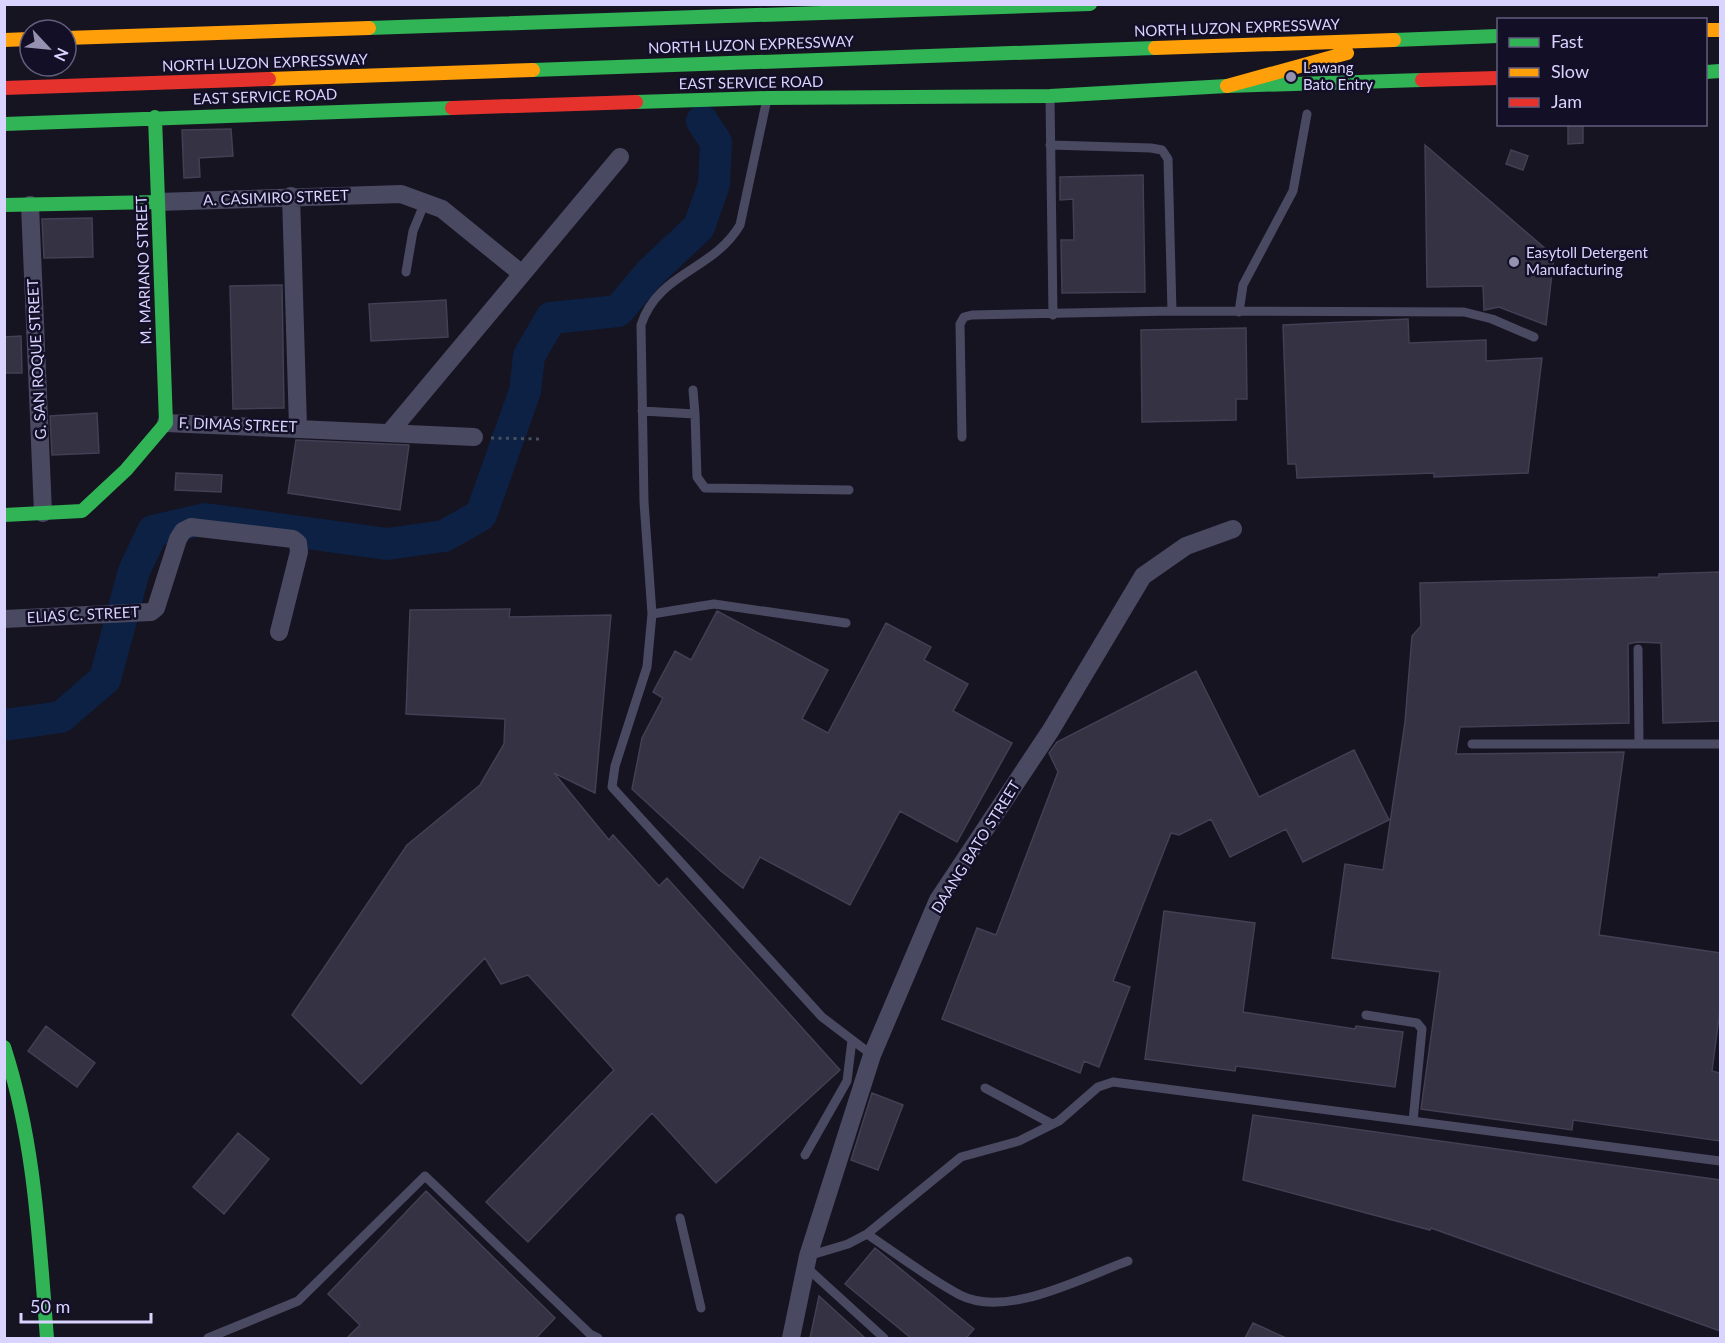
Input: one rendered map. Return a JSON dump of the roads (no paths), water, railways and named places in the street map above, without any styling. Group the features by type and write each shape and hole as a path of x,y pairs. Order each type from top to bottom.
{"main road":[{"name":"NORTH LUZON EXPRESSWAY","path":"78,38 1090,4"},
{"name":"NORTH LUZON EXPRESSWAY","path":"4,88 1497,36"},
{"path":"1227,86 1400,38"},
{"name":"EAST SERVICE ROAD","path":"4,124 155,117 767,98 1050,96 1227,86 1497,78"},
{"name":"M. MARIANO STREET","path":"155,117 166,423"},
{"name":"A. CASIMIRO STREET","path":"4,206 158,202"},
{"name":"F. DIMAS STREET","path":"4,515 82,511 126,470 166,423"},
{"path":"4,1047 20,1102 33,1176 47,1338"}],"street":[{"path":"390,432 620,157"},
{"name":"A. CASIMIRO STREET","path":"158,202 291,196 401,195 442,209 522,274"},
{"path":"291,196 298,427"},
{"name":"G. SAN ROQUE STREET","path":"30,206 43,513"},
{"name":"F. DIMAS STREET","path":"166,423 298,427 474,437"},
{"name":"ELIAS C. STREET","path":"4,619 150,612 156,608 178,539 183,531 191,527 295,540 299,547 279,632"},
{"name":"DAANG BATO STREET","path":"790,1338 806,1261 872,1055 938,900 1051,730 1143,576 1186,546 1233,529"}],"lane":[{"path":"1050,96 1053,315"},
{"path":"767,98 740,225 731,240 709,260 687,271 647,308 641,325 644,502 652,614 647,667 611,782 614,792 822,1017 872,1055"},
{"path":"1239,312 1243,285 1293,192 1307,114"},
{"path":"1050,145 1151,148 1161,150 1168,159 1172,311"},
{"path":"406,272 413,231 425,202"},
{"path":"962,437 960,324 964,317 972,315 1172,311 1464,312 1492,319 1534,337"},
{"path":"693,390 697,477 705,488 849,490"},
{"path":"642,411 695,414"},
{"path":"652,614 714,604 846,622"},
{"path":"1638,649 1639,744"},
{"path":"1472,744 1720,744"},
{"path":"1366,1015 1417,1023 1422,1029 1413,1121"},
{"path":"805,1155 847,1081 852,1040"},
{"path":"884,1338 806,1261 867,1234 961,1157 1019,1141 1052,1124 1098,1087 1113,1082 1720,1161"},
{"path":"985,1088 1052,1124"},
{"path":"208,1338 298,1301 425,1176 590,1334 598,1338"},
{"path":"680,1218 701,1308"},
{"path":"867,1234 962,1296 988,1302 1019,1301 1128,1261"}],"waterway":[{"path":"4,725 61,717 105,679 134,571 153,531 205,519 387,544 444,536 481,515 525,391 529,356 551,318 618,311 650,273 699,227 714,184 716,142 702,121"}],"place":[{"name":"Lawang Bato Entry","path":"1291,77"},
{"name":"Easytoll Detergent Manufacturing","path":"1514,262"}]}
